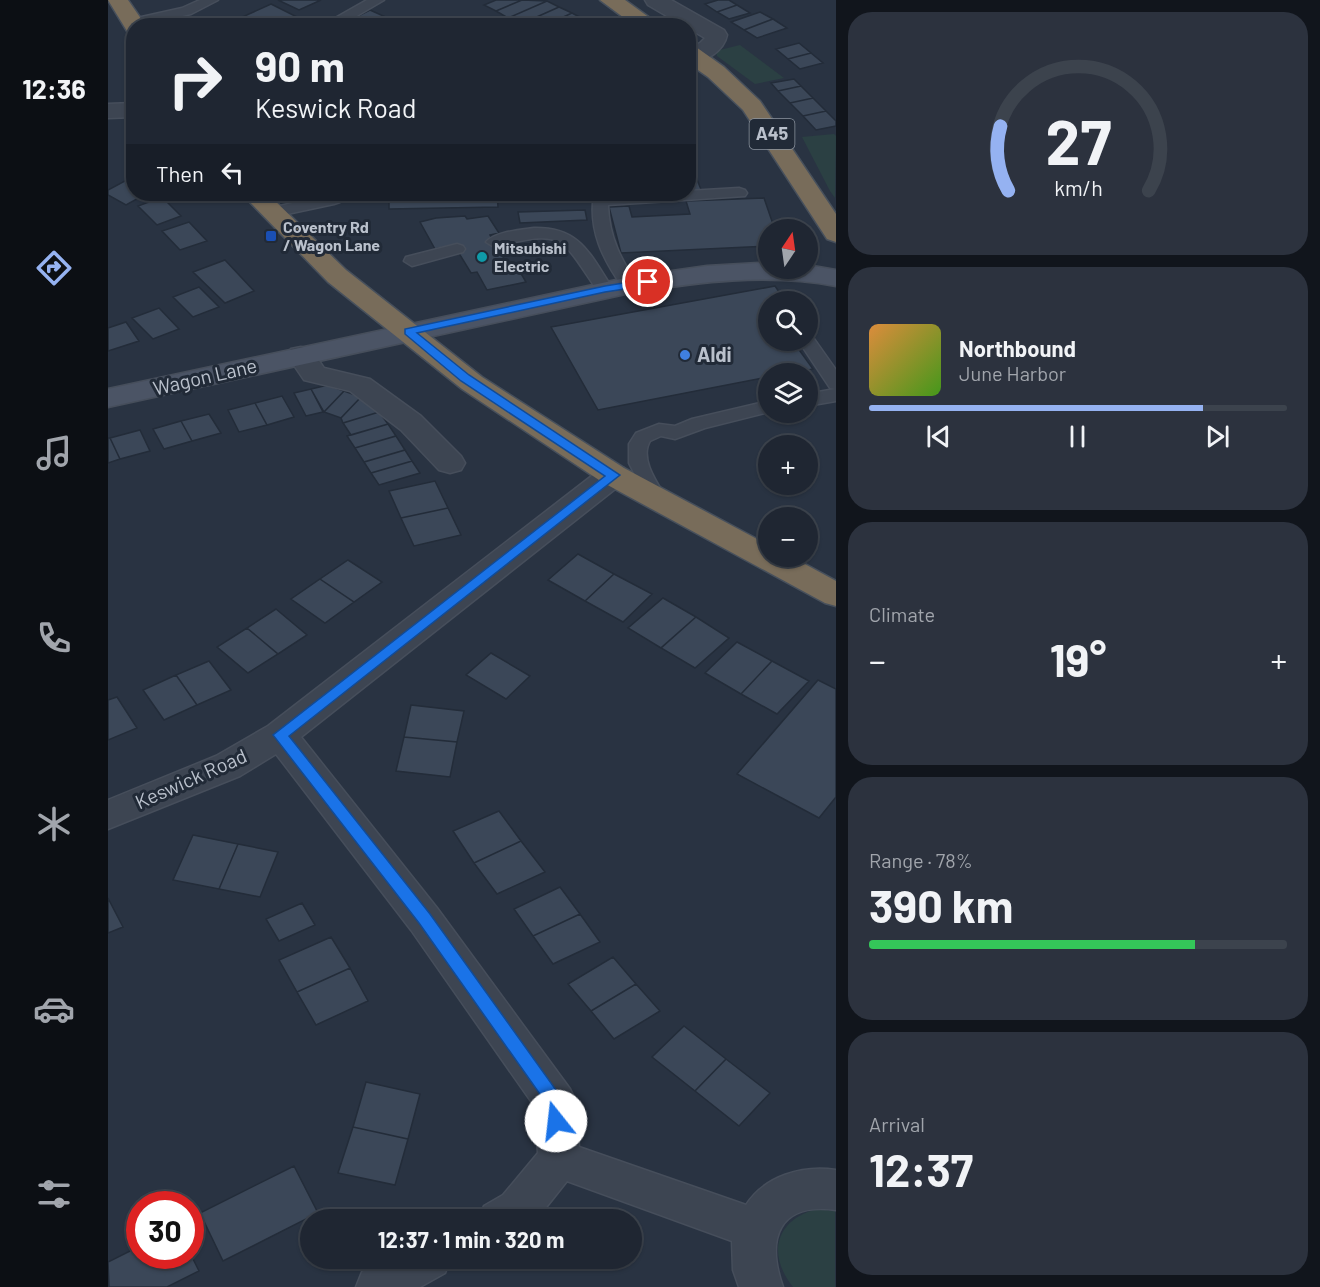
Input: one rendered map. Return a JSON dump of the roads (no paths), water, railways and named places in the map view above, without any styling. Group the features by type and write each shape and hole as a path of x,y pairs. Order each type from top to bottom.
{"highway":[{"path":"117,0 130,18"},
{"path":"611,0 638,18"},
{"name":"A45","path":"696,58 716,72 752,106 834,229"},
{"path":"261,201 337,276 465,378 614,475 836,595"}],"street":[{"path":"656,0 687,18"},
{"path":"696,23 716,35 712,46 696,52"},
{"path":"108,111 126,110"},
{"name":"Wagon Lane","path":"108,398 618,287 682,277 783,270 816,273 836,278"},
{"path":"301,355 314,374 360,385 411,423 450,463"},
{"name":"Keswick Road","path":"108,815 228,766 280,735 614,475"},
{"path":"280,735 424,919 555,1102 559,1158 518,1209"},
{"path":"559,1158 755,1229"},
{"path":"761,1287 755,1274 752,1251 755,1229 768,1209 788,1194 812,1188 836,1190"},
{"path":"378,1287 410,1269"}],"lane":[{"path":"158,18 186,11 211,0"},
{"path":"346,18 344,17 377,0"},
{"path":"696,195 739,194"},
{"path":"273,212 325,201"},
{"path":"601,201 608,252 618,287"},
{"path":"494,242 521,233 562,236 573,243 618,287"},
{"path":"412,261 457,249"},
{"path":"814,351 836,384"},
{"path":"818,398 836,395"},
{"path":"657,499 639,467 636,447 648,433 669,429 675,433 699,423 758,409"}],"place":[{"name":"Coventry Rd / Wagon Lane","path":"271,236"},
{"name":"Mitsubishi Electric","path":"482,257"},
{"name":"Aldi","path":"685,355"}]}
